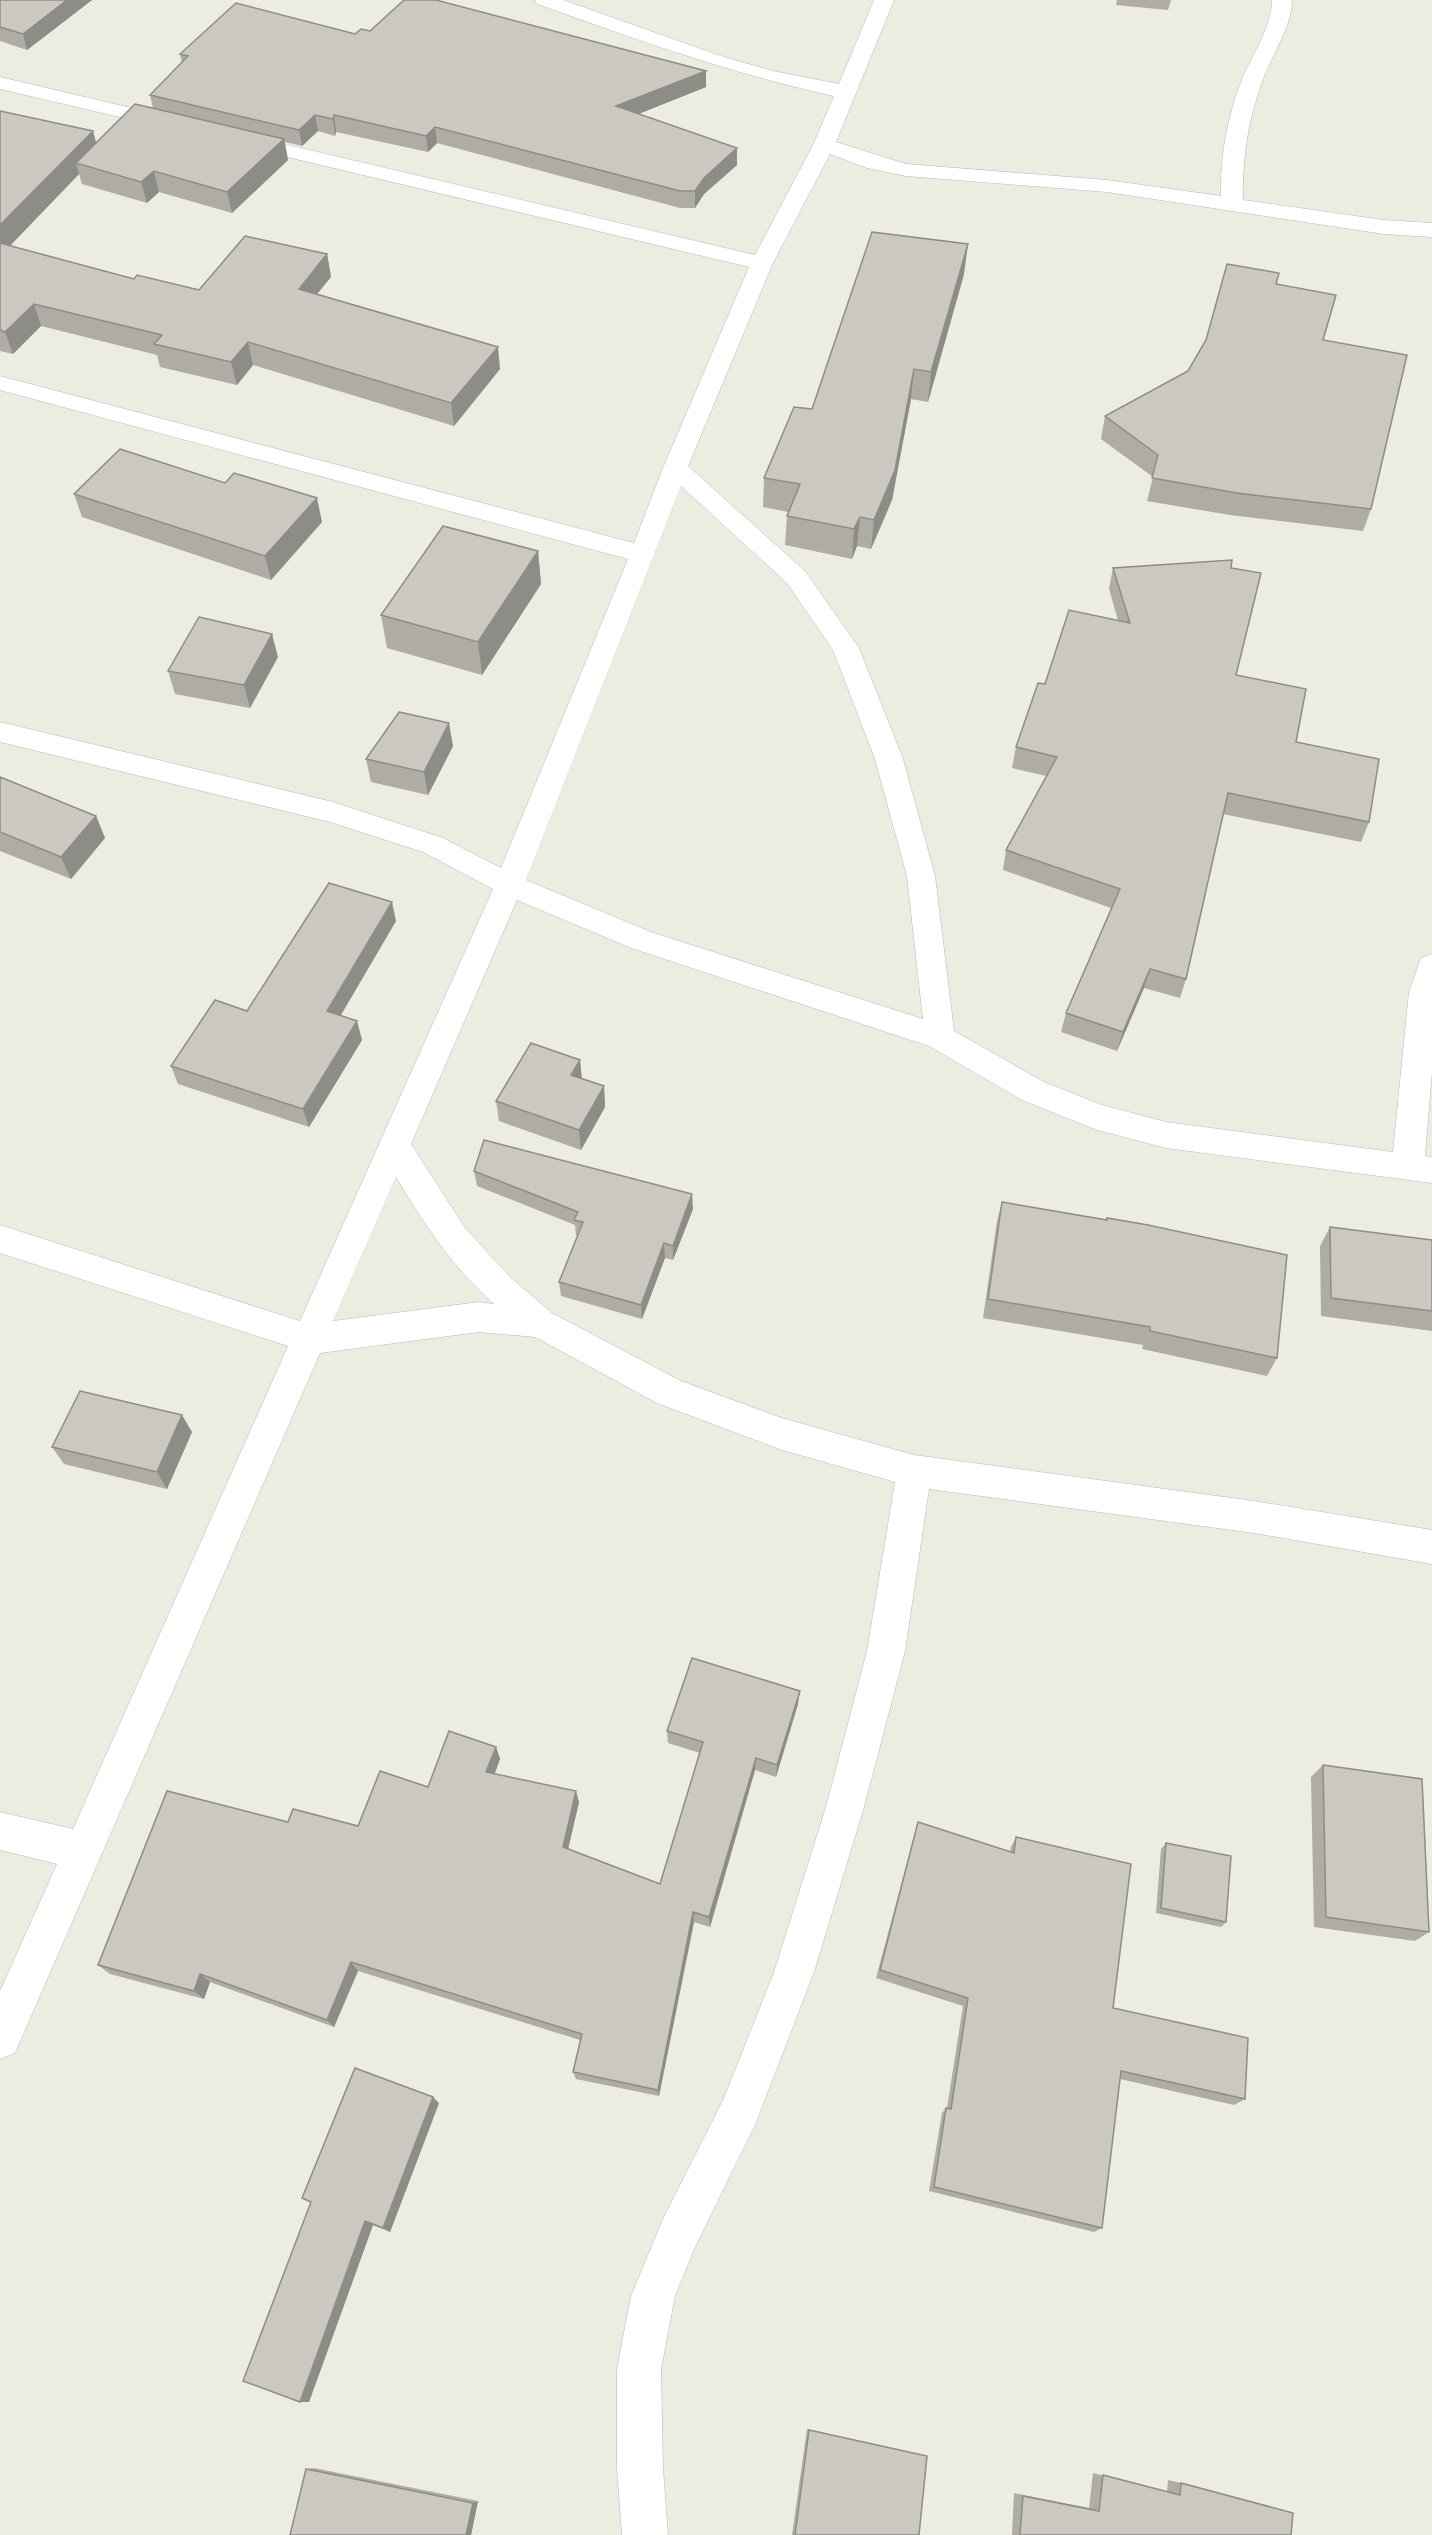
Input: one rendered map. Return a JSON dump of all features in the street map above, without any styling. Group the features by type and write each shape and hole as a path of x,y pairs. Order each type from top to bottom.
{"street":[{"path":"544,0 714,60 770,76 847,92"},
{"path":"0,2038 84,1851 219,1538 311,1339 509,885 644,554 675,468 762,264 824,145 884,0"},
{"path":"1232,204 1230,172 1241,105 1282,13 1282,0"},
{"path":"0,83 196,129"},
{"path":"219,135 762,264"},
{"path":"824,145 875,163 906,170 945,175 1035,178 1384,227 1432,231"},
{"path":"0,383 644,554"},
{"path":"675,468 796,577 846,648 889,759 921,876 940,1037"},
{"path":"0,732 333,812 433,845 509,885 641,940 940,1037 1033,1091 1097,1117 1166,1135 1251,1148 1420,1167 1420,1024 1424,992 1432,966"},
{"path":"394,1146 435,1213 464,1252 494,1284 540,1323 669,1392 782,1434 914,1471 1254,1517 1432,1547"},
{"path":"0,1239 311,1339 479,1317 540,1323"},
{"path":"645,2535 640,2468 639,2369 652,2296 678,2234 740,2110 794,1972 845,1808 886,1651 914,1471"},
{"path":"0,1831 84,1851"}],"building":[{"path":"0,0 67,0 23,34 0,27"},
{"path":"404,0 436,0 706,71 616,106 737,148 704,178 695,191 680,191 435,127 426,136 334,115 333,119 315,115 299,130 150,95 188,56 180,54 236,3 355,34 361,29 370,31"},
{"path":"135,104 284,139 227,192 154,171 141,182 76,163"},
{"path":"0,111 93,131 0,225"},
{"path":"872,232 968,244 931,372 914,369 895,470 874,520 860,517 854,529 787,516 800,484 764,478 794,407 812,409"},
{"path":"245,236 327,254 299,289 498,347 451,403 248,342 231,362 154,344 162,335 34,304 5,332 0,330 0,243 134,279 137,275 199,290"},
{"path":"1227,264 1279,273 1276,284 1336,295 1323,340 1407,355 1371,509 1237,493 1152,478 1158,455 1105,416 1188,371 1206,340"},
{"path":"120,449 225,483 234,473 317,498 265,556 74,494"},
{"path":"443,526 538,551 478,642 381,615"},
{"path":"1232,560 1231,568 1261,573 1236,675 1306,689 1296,742 1379,759 1369,822 1228,793 1186,979 1150,969 1123,1032 1066,1013 1120,889 1006,850 1057,757 1016,747 1038,683 1045,684 1069,610 1130,623 1113,568"},
{"path":"199,617 272,634 244,685 168,671"},
{"path":"399,712 449,723 424,772 366,759"},
{"path":"0,777 96,816 61,857 0,832"},
{"path":"329,883 392,902 327,1011 357,1021 303,1109 171,1066 215,1000 247,1011"},
{"path":"531,1043 580,1060 571,1075 604,1086 579,1130 496,1101"},
{"path":"484,1140 692,1194 673,1246 664,1243 641,1305 559,1282 583,1222 574,1220 578,1212 474,1171"},
{"path":"1002,1202 1148,1225 1287,1255 1277,1358 1150,1331 1150,1327 988,1299"},
{"path":"1330,1227 1432,1240 1432,1311 1331,1298"},
{"path":"80,1391 182,1415 157,1472 52,1447"},
{"path":"692,1658 800,1691 777,1765 756,1758 709,1917 693,1912 658,2090 573,2072 582,2034 351,1962 327,2020 200,1974 194,1991 98,1965 167,1791 288,1822 293,1809 358,1826 380,1771 428,1787 449,1731 496,1747 486,1772 576,1791 563,1847 660,1884 703,1742 667,1731"},
{"path":"1323,1765 1422,1779 1429,1932 1326,1917"},
{"path":"918,1822 1014,1853 1016,1837 1131,1864 1113,2008 1248,2038 1245,2099 1121,2071 1102,2228 934,2187 946,2108 951,2109 968,1998 880,1970"},
{"path":"1166,1843 1231,1856 1226,1922 1161,1908"},
{"path":"355,2068 433,2097 383,2228 365,2221 300,2402 243,2381 311,2202 302,2198"},
{"path":"809,2430 927,2456 919,2535 795,2535"},
{"path":"306,2469 473,2503 466,2535 290,2535"},
{"path":"1103,2475 1180,2495 1181,2483 1293,2513 1291,2535 1020,2535 1023,2496 1099,2511"}]}
